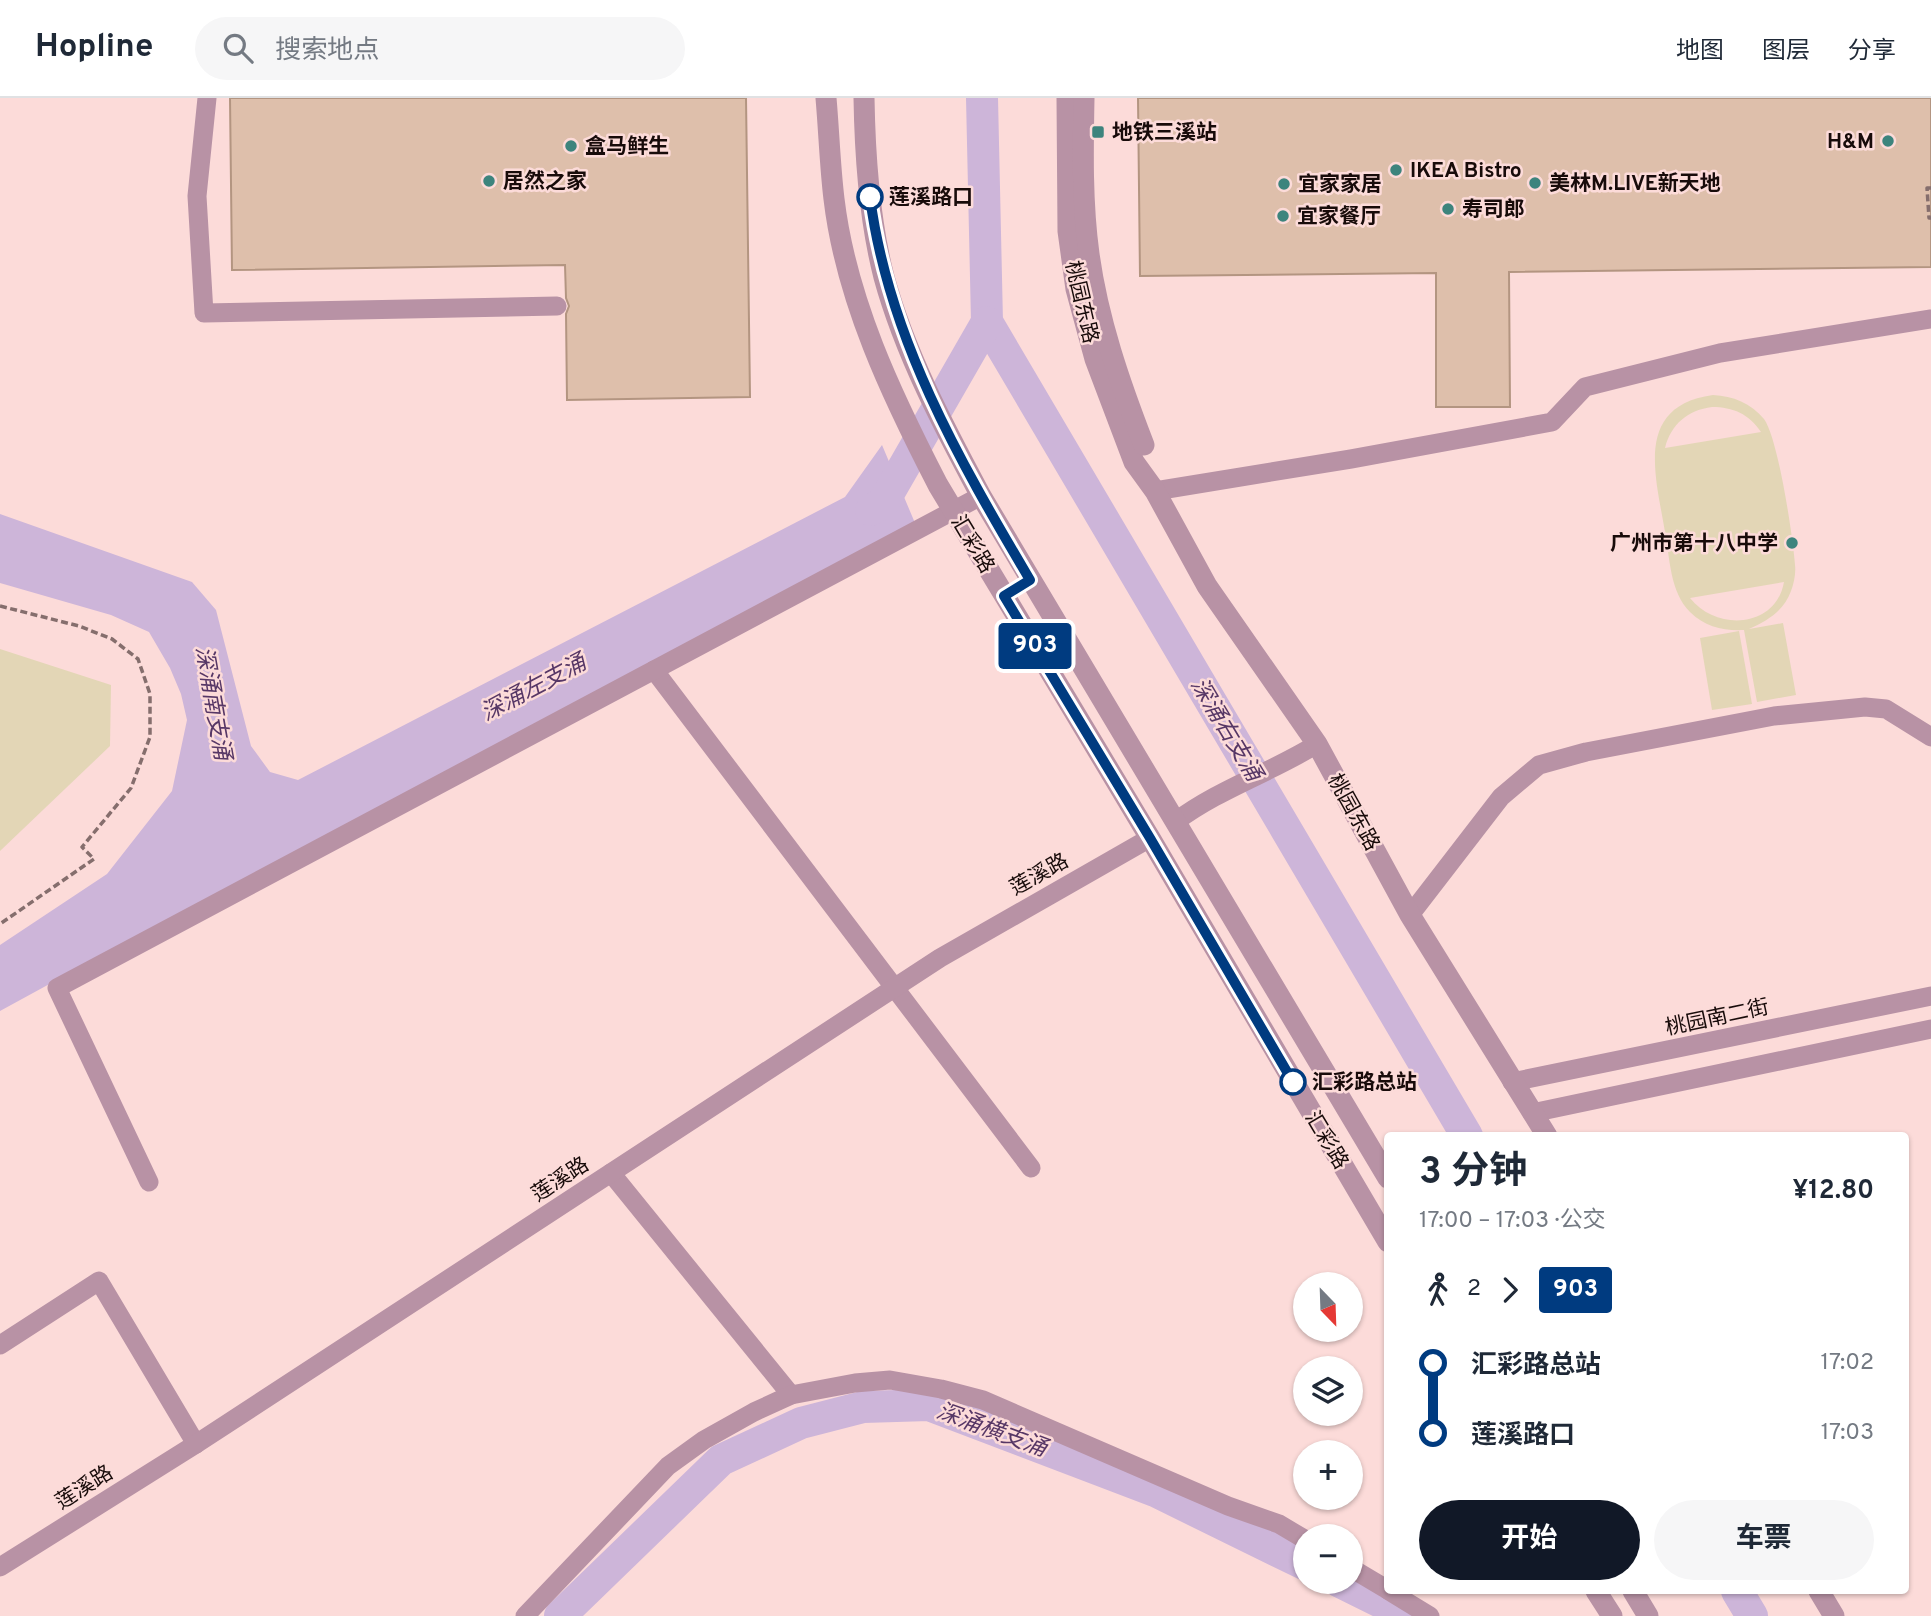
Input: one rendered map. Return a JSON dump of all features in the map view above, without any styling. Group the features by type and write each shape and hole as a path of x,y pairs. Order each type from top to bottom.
{"street":[{"path":"207,98 198,196 204,313 558,306"},
{"name":"汇彩路","path":"826,98 834,201 841,241 861,312 894,394 938,485 1384,1235"},
{"name":"汇彩路","path":"864,98 868,187 884,278 919,372 981,496 1384,1171"},
{"name":"桃园东路","path":"1068,98 1068,231 1076,289 1087,332 1134,462 1155,491 1207,586 1317,744 1410,915 1544,1132"},
{"name":"桃园东路","path":"1084,98 1086,222 1093,279 1120,383 1147,453 1155,491"},
{"path":"1155,491 1552,422 1585,387 1720,353 1931,318"},
{"path":"149,1182 57,988 981,496"},
{"path":"1004,596 1030,580"},
{"path":"654,670 1031,1168"},
{"path":"1410,915 1501,797 1539,765 1586,752 1774,716 1865,707 1886,709 1931,737"},
{"path":"1175,822 1196,806 1232,786 1290,761 1317,744"},
{"name":"莲溪路","path":"0,1567 196,1444 894,988 998,924 1150,838"},
{"name":"桃园南二街","path":"1512,1082 1931,996"},
{"path":"1532,1113 1931,1028"},
{"path":"611,1173 791,1395"},
{"path":"0,1345 99,1281 196,1444"},
{"path":"526,1616 668,1466 704,1440 791,1395 855,1383 890,1380 972,1397 1228,1506 1279,1524 1293,1533"},
{"path":"1363,1575 1384,1588"},
{"path":"1394,1594 1430,1616"},
{"path":"1598,1594 1612,1616"},
{"path":"1635,1594 1648,1616"},
{"path":"1821,1594 1834,1616"}],"path":[{"path":"1931,188 1927,188 1931,218"},
{"path":"0,606 79,626 113,639 138,659 150,694 150,726 149,737 131,788 82,847 94,859 0,924"}],"shaded area":[{"path":"1713,395 1734,399 1759,413 1769,430 1784,489 1795,575 1788,598 1779,610 1749,629 1783,623 1796,695 1757,702 1744,630 1708,625 1690,612 1678,595 1657,489 1656,447 1660,429 1670,413 1688,402","holes":["1712,407 1727,408 1740,413 1751,420 1761,432 1665,448 1676,425 1695,411","1784,582 1779,597 1770,609 1744,620 1715,616 1701,609 1690,598"]},
{"path":"1739,631 1752,704 1712,710 1700,638"},
{"path":"0,649 111,685 110,746 0,851"}],"water":[{"name":"深涌南支涌","path":"882,445 915,523 196,904 0,1011 0,945 107,874 172,791 187,720 181,694 170,668 149,632 111,615 0,583 0,514 192,582 216,610 251,746 270,772 298,780 845,497"}],"building":[{"name":"居然之家","path":"230,98 746,98 750,397 567,400 566,314 569,306 566,298 565,265 232,270"},
{"name":"美林M.LIVE新天地","path":"1138,98 1931,98 1931,267 1509,272 1510,407 1436,407 1436,273 1140,276"}],"waterway":[{"name":"深涌右支涌","path":"982,98 987,322 1465,1132"},
{"name":"深涌左支涌","path":"871,510 883,503 987,322"},
{"name":"深涌横支涌","path":"560,1616 721,1460 801,1423 863,1407 929,1405 1155,1491 1293,1559"},
{"name":"深涌横支涌","path":"1363,1593 1409,1616"},
{"name":"深涌右支涌","path":"1739,1594 1752,1616"}],"bus line":[{"name":"903","path":"870,197 884,278 910,351 965,466 1030,580 1004,596 1293,1082"}],"place":[{"name":"地铁三溪站","path":"1098,132"},
{"name":"H&M","path":"1888,141"},
{"name":"盒马鲜生","path":"571,146"},
{"name":"IKEA Bistro","path":"1396,170"},
{"name":"居然之家","path":"489,181"},
{"name":"美林M.LIVE新天地","path":"1535,183"},
{"name":"宜家家居","path":"1284,184"},
{"name":"莲溪路口","path":"870,197"},
{"name":"寿司郎","path":"1448,209"},
{"name":"宜家餐厅","path":"1283,216"},
{"name":"广州市第十八中学","path":"1792,543"},
{"name":"汇彩路总站","path":"1293,1082"}]}
